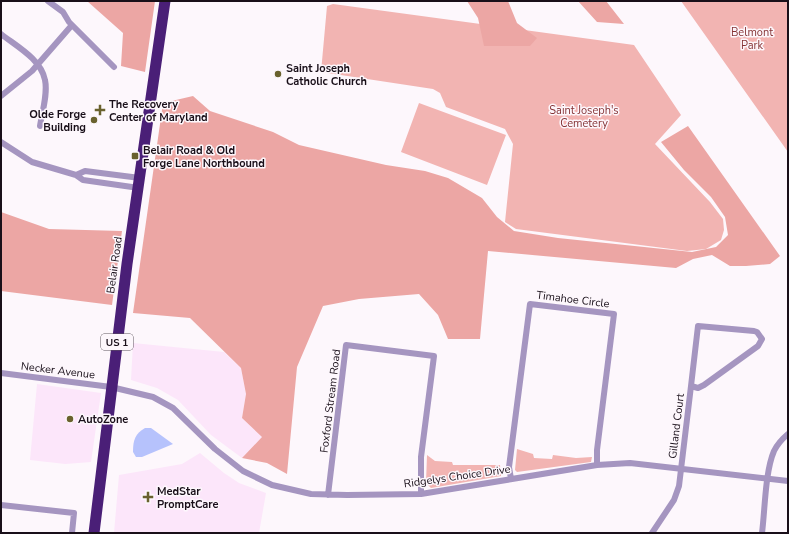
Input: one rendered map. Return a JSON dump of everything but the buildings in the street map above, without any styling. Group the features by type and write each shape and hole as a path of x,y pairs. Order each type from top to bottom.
{"highway":[{"name":"Belair Road","path":"94,533 111,387 166,1"}],"street":[{"path":"48,1 63,12 72,25 114,67"},
{"path":"1,96 38,64 72,25"},
{"path":"1,34 38,64 43,72 46,87 40,126"},
{"path":"1,143 32,162 76,175 83,180 139,183"},
{"path":"76,175 85,171 139,183"},
{"name":"Timahoe Circle","path":"511,479 510,459 530,304 614,314 597,450 597,465"},
{"name":"Gilland Court","path":"652,533 674,500 679,486 698,326 754,331 760,336 762,340 758,346 704,385 698,388 691,386"},
{"name":"Foxford Stream Road","path":"328,495 346,345 434,356 421,457 421,494"},
{"name":"Necker Avenue","path":"1,373 111,387"},
{"name":"Ridgelys Choice Drive","path":"111,387 146,395 168,404 229,462 258,479 296,491 328,495 421,494 597,465 644,463 788,481"},
{"path":"762,533 768,478 774,452 788,434"},
{"path":"1,506 74,513 72,533"}],"shaded area":[{"path":"87,1 155,1 145,72 121,66 123,33"},
{"path":"467,1 508,1 517,23 537,38 530,46 484,46 478,18"},
{"path":"578,1 606,1 624,24 597,22"},
{"path":"193,96 210,111 273,132 299,145 386,165 425,171 448,178 482,198 497,217 514,231 558,238 692,252 716,247 728,235 725,217 711,197 684,170 661,142 688,126 780,256 770,264 730,266 712,255 693,259 676,268 488,251 480,339 448,339 438,315 419,294 359,299 323,306 297,367 287,474 267,463 242,458 262,437 242,418 246,394 241,368 190,318 133,313 163,103"},
{"path":"1,212 49,229 122,231 112,305 1,291"},
{"path":"133,343 224,352 241,368 246,394 242,418 262,437 242,458 211,435 178,400 157,388 131,380"},
{"path":"37,384 101,393 91,462 65,464 30,460"},
{"path":"200,453 224,473 239,483 266,493 259,533 114,533 119,475 182,464"}],"green space":[{"name":"Belmont Park","path":"681,1 788,1 788,152"},
{"name":"Saint Joseph's Cemetery","path":"333,4 634,45 681,115 655,144 710,202 723,219 724,230 721,240 706,249 687,251 516,229 505,222 513,144 505,129 446,107 440,93 433,89 321,72 327,6"},
{"path":"419,103 506,135 487,185 401,152"},
{"path":"517,449 533,454 534,458 552,459 553,455 576,458 592,457 591,462 517,472 515,470"},
{"path":"427,455 435,461 452,462 453,465 500,465 501,476 431,488 426,483"}],"water":[{"path":"145,428 151,428 173,444 142,457 136,457 133,452 133,444 137,435"}],"place":[{"name":"Saint Joseph Catholic Church","path":"278,74"},
{"name":"The Recovery Center of Maryland","path":"100,110"},
{"name":"Olde Forge Building","path":"94,120"},
{"name":"Belair Road & Old Forge Lane Northbound","path":"135,156"},
{"name":"AutoZone","path":"70,419"},
{"name":"MedStar PromptCare","path":"148,497"}]}
